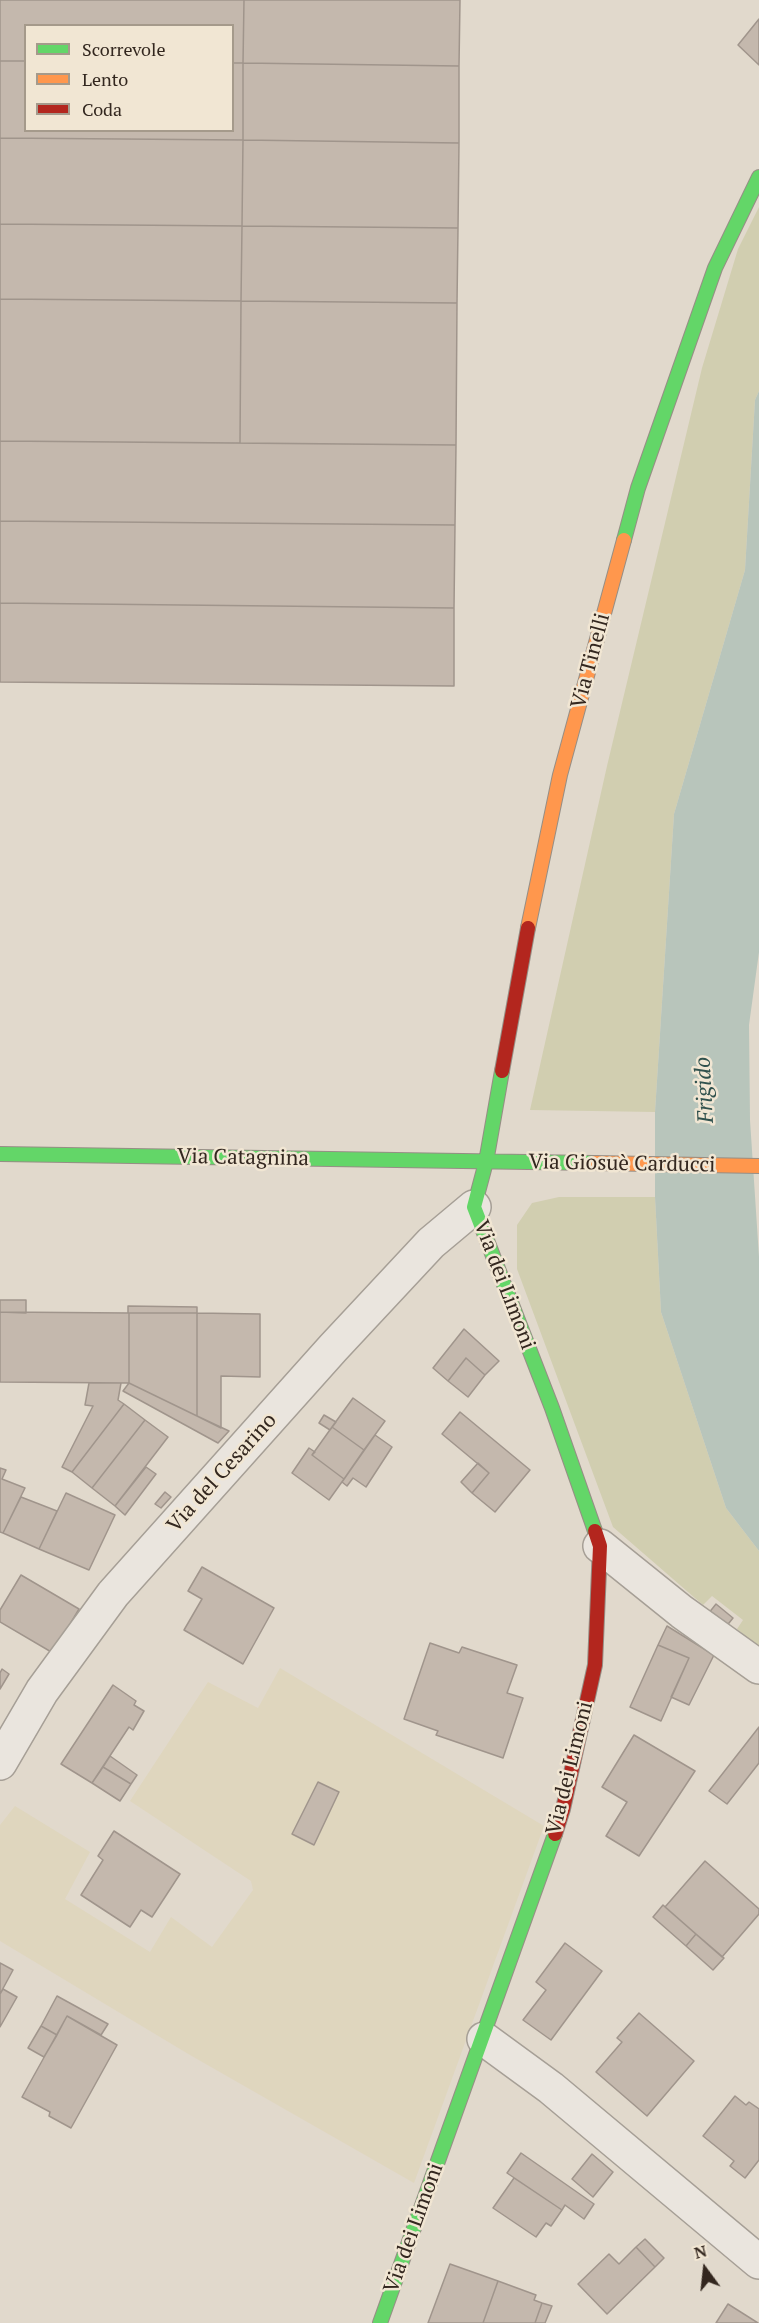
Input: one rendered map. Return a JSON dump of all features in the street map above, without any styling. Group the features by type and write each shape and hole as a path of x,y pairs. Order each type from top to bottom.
{"street":[{"name":"Via Tinelli","path":"474,1208 486,1162 518,977 560,775 638,488 715,268 759,177"},
{"name":"Via Catagnina","path":"0,1154 486,1162"},
{"name":"Via Giosuè Carducci","path":"486,1162 759,1166"},
{"name":"Via dei Limoni","path":"380,2323 542,1875 562,1809 595,1665 600,1546 552,1408 474,1208"},
{"name":"Via del Cesarino","path":"0,1763 42,1691 113,1594 365,1313 431,1243 474,1208"},
{"path":"600,1546 682,1612 759,1667"},
{"path":"484,2039 551,2088 759,2262"}],"shaded area":[{"path":"759,207 759,391 755,400 745,570 674,814 655,1112 530,1110 607,766 702,368 738,249"},
{"path":"559,1197 655,1197 661,1312 726,1508 759,1551 759,1648 737,1629 743,1620 712,1596 703,1605 613,1527 517,1269 517,1225 532,1203"},
{"path":"280,1668 544,1826 414,2183 190,2055 0,1941 0,1825 15,1806 90,1852 65,1899 150,1952 171,1917 212,1947 253,1890 251,1881 130,1801 208,1682 258,1708"}],"water":[{"name":"Frigido","path":"759,391 759,952 749,1025 750,1120 759,1257 759,1551 726,1508 661,1312 655,1197 655,1112 674,814 745,570 755,400"}],"building":[{"path":"0,0 244,0 243,63 234,63 234,24 24,24 24,61 0,61"},
{"path":"244,0 460,0 459,66 243,63"},
{"path":"759,19 759,65 738,45"},
{"path":"0,61 24,61 24,132 234,132 234,63 243,63 243,140 0,138"},
{"path":"243,63 459,66 459,143 243,140"},
{"path":"0,138 243,140 242,226 0,224"},
{"path":"243,140 459,143 458,228 242,226"},
{"path":"0,224 242,226 241,301 0,299"},
{"path":"242,226 458,228 457,303 241,301"},
{"path":"0,299 241,301 240,443 0,441"},
{"path":"241,301 457,303 456,445 240,443"},
{"path":"0,441 456,445 455,525 0,521"},
{"path":"0,521 455,525 454,608 0,603"},
{"path":"0,603 454,608 454,686 0,682"},
{"path":"0,1300 26,1300 26,1313 0,1312"},
{"path":"128,1306 197,1307 197,1313 128,1313"},
{"path":"0,1312 129,1313 129,1383 0,1382"},
{"path":"129,1313 197,1313 197,1416 129,1383"},
{"path":"197,1313 260,1314 260,1377 221,1376 221,1428 197,1416"},
{"path":"464,1329 499,1361 485,1375 466,1358 448,1381 433,1368"},
{"path":"466,1358 485,1375 468,1397 448,1381"},
{"path":"89,1383 121,1383 118,1400 124,1404 72,1472 62,1467 93,1406 85,1405"},
{"path":"129,1383 229,1431 218,1443 123,1391"},
{"path":"353,1398 385,1421 364,1450 332,1427"},
{"path":"124,1404 145,1420 92,1488 72,1472"},
{"path":"460,1412 530,1470 495,1512 472,1493 489,1473 442,1434"},
{"path":"324,1415 336,1422 330,1430 319,1423"},
{"path":"145,1420 168,1437 115,1506 92,1488"},
{"path":"332,1427 364,1450 344,1479 312,1455"},
{"path":"375,1435 392,1447 366,1487 353,1478 347,1486 342,1482"},
{"path":"309,1448 315,1452 312,1455 344,1479 329,1500 292,1473"},
{"path":"478,1463 489,1473 472,1493 461,1482"},
{"path":"146,1467 156,1474 125,1515 115,1506"},
{"path":"0,1468 6,1470 2,1479 25,1488 3,1533 0,1532"},
{"path":"165,1492 171,1497 161,1508 155,1504"},
{"path":"66,1493 115,1515 89,1570 39,1549"},
{"path":"21,1497 57,1511 39,1549 3,1533"},
{"path":"202,1567 274,1608 243,1664 184,1630 202,1599 188,1591"},
{"path":"21,1575 79,1609 53,1653 0,1622 0,1610"},
{"path":"716,1604 733,1618 725,1628 708,1614"},
{"path":"667,1626 714,1655 689,1705 671,1697 689,1658 658,1645"},
{"path":"430,1643 459,1653 462,1647 517,1665 507,1693 523,1698 503,1758 436,1735 438,1731 404,1719"},
{"path":"658,1645 689,1658 661,1721 630,1707"},
{"path":"2,1669 9,1674 0,1689 0,1673"},
{"path":"113,1685 136,1701 134,1705 144,1711 133,1730 129,1727 92,1783 61,1764"},
{"path":"759,1727 759,1763 727,1804 709,1791"},
{"path":"634,1735 695,1771 639,1856 606,1836 627,1802 602,1787"},
{"path":"110,1756 137,1775 131,1784 103,1767"},
{"path":"103,1767 131,1784 120,1801 92,1783"},
{"path":"318,1782 339,1792 314,1845 292,1834"},
{"path":"114,1831 180,1874 152,1917 141,1910 130,1927 81,1895 103,1860 98,1856"},
{"path":"705,1861 759,1909 759,1914 722,1957 665,1907"},
{"path":"663,1905 696,1934 686,1946 653,1917"},
{"path":"696,1934 724,1958 713,1970 686,1946"},
{"path":"565,1943 602,1971 551,2040 523,2020 546,1990 536,1982"},
{"path":"0,1963 13,1970 0,1994"},
{"path":"3,1989 17,1997 0,2027 0,1994"},
{"path":"57,1996 108,2024 101,2035 67,2016 57,2035 41,2026"},
{"path":"639,2013 694,2061 647,2116 596,2072 622,2042 617,2038"},
{"path":"67,2016 117,2045 71,2128 49,2116 50,2112 22,2097"},
{"path":"41,2026 57,2035 44,2057 28,2048"},
{"path":"735,2096 746,2105 749,2102 759,2109 759,2160 745,2178 730,2166 734,2161 703,2136"},
{"path":"521,2153 594,2204 584,2219 565,2205 562,2210 507,2173"},
{"path":"592,2154 613,2172 593,2197 572,2179"},
{"path":"514,2178 562,2210 551,2226 546,2223 536,2237 493,2208"},
{"path":"645,2239 664,2258 655,2267 636,2247"},
{"path":"636,2247 655,2267 607,2314 578,2284 609,2254 619,2264"},
{"path":"450,2264 498,2281 483,2323 428,2323"},
{"path":"498,2281 536,2295 534,2300 542,2303 535,2323 483,2323"},
{"path":"542,2303 552,2306 545,2323 535,2323"},
{"path":"728,2304 758,2323 716,2323"}],"traffic: fast":[{"path":"624,540 638,488 715,268 759,177"},
{"path":"502,1071 486,1162 474,1207 552,1408 595,1531"},
{"path":"0,1154 594,1163"},
{"path":"380,2323 555,1834"}],"traffic: slow":[{"path":"528,928 560,775 624,540"},
{"path":"594,1163 759,1166"}],"traffic: jam":[{"path":"502,1071 528,928"},
{"path":"555,1834 563,1809 595,1665 600,1546 595,1531"}]}
